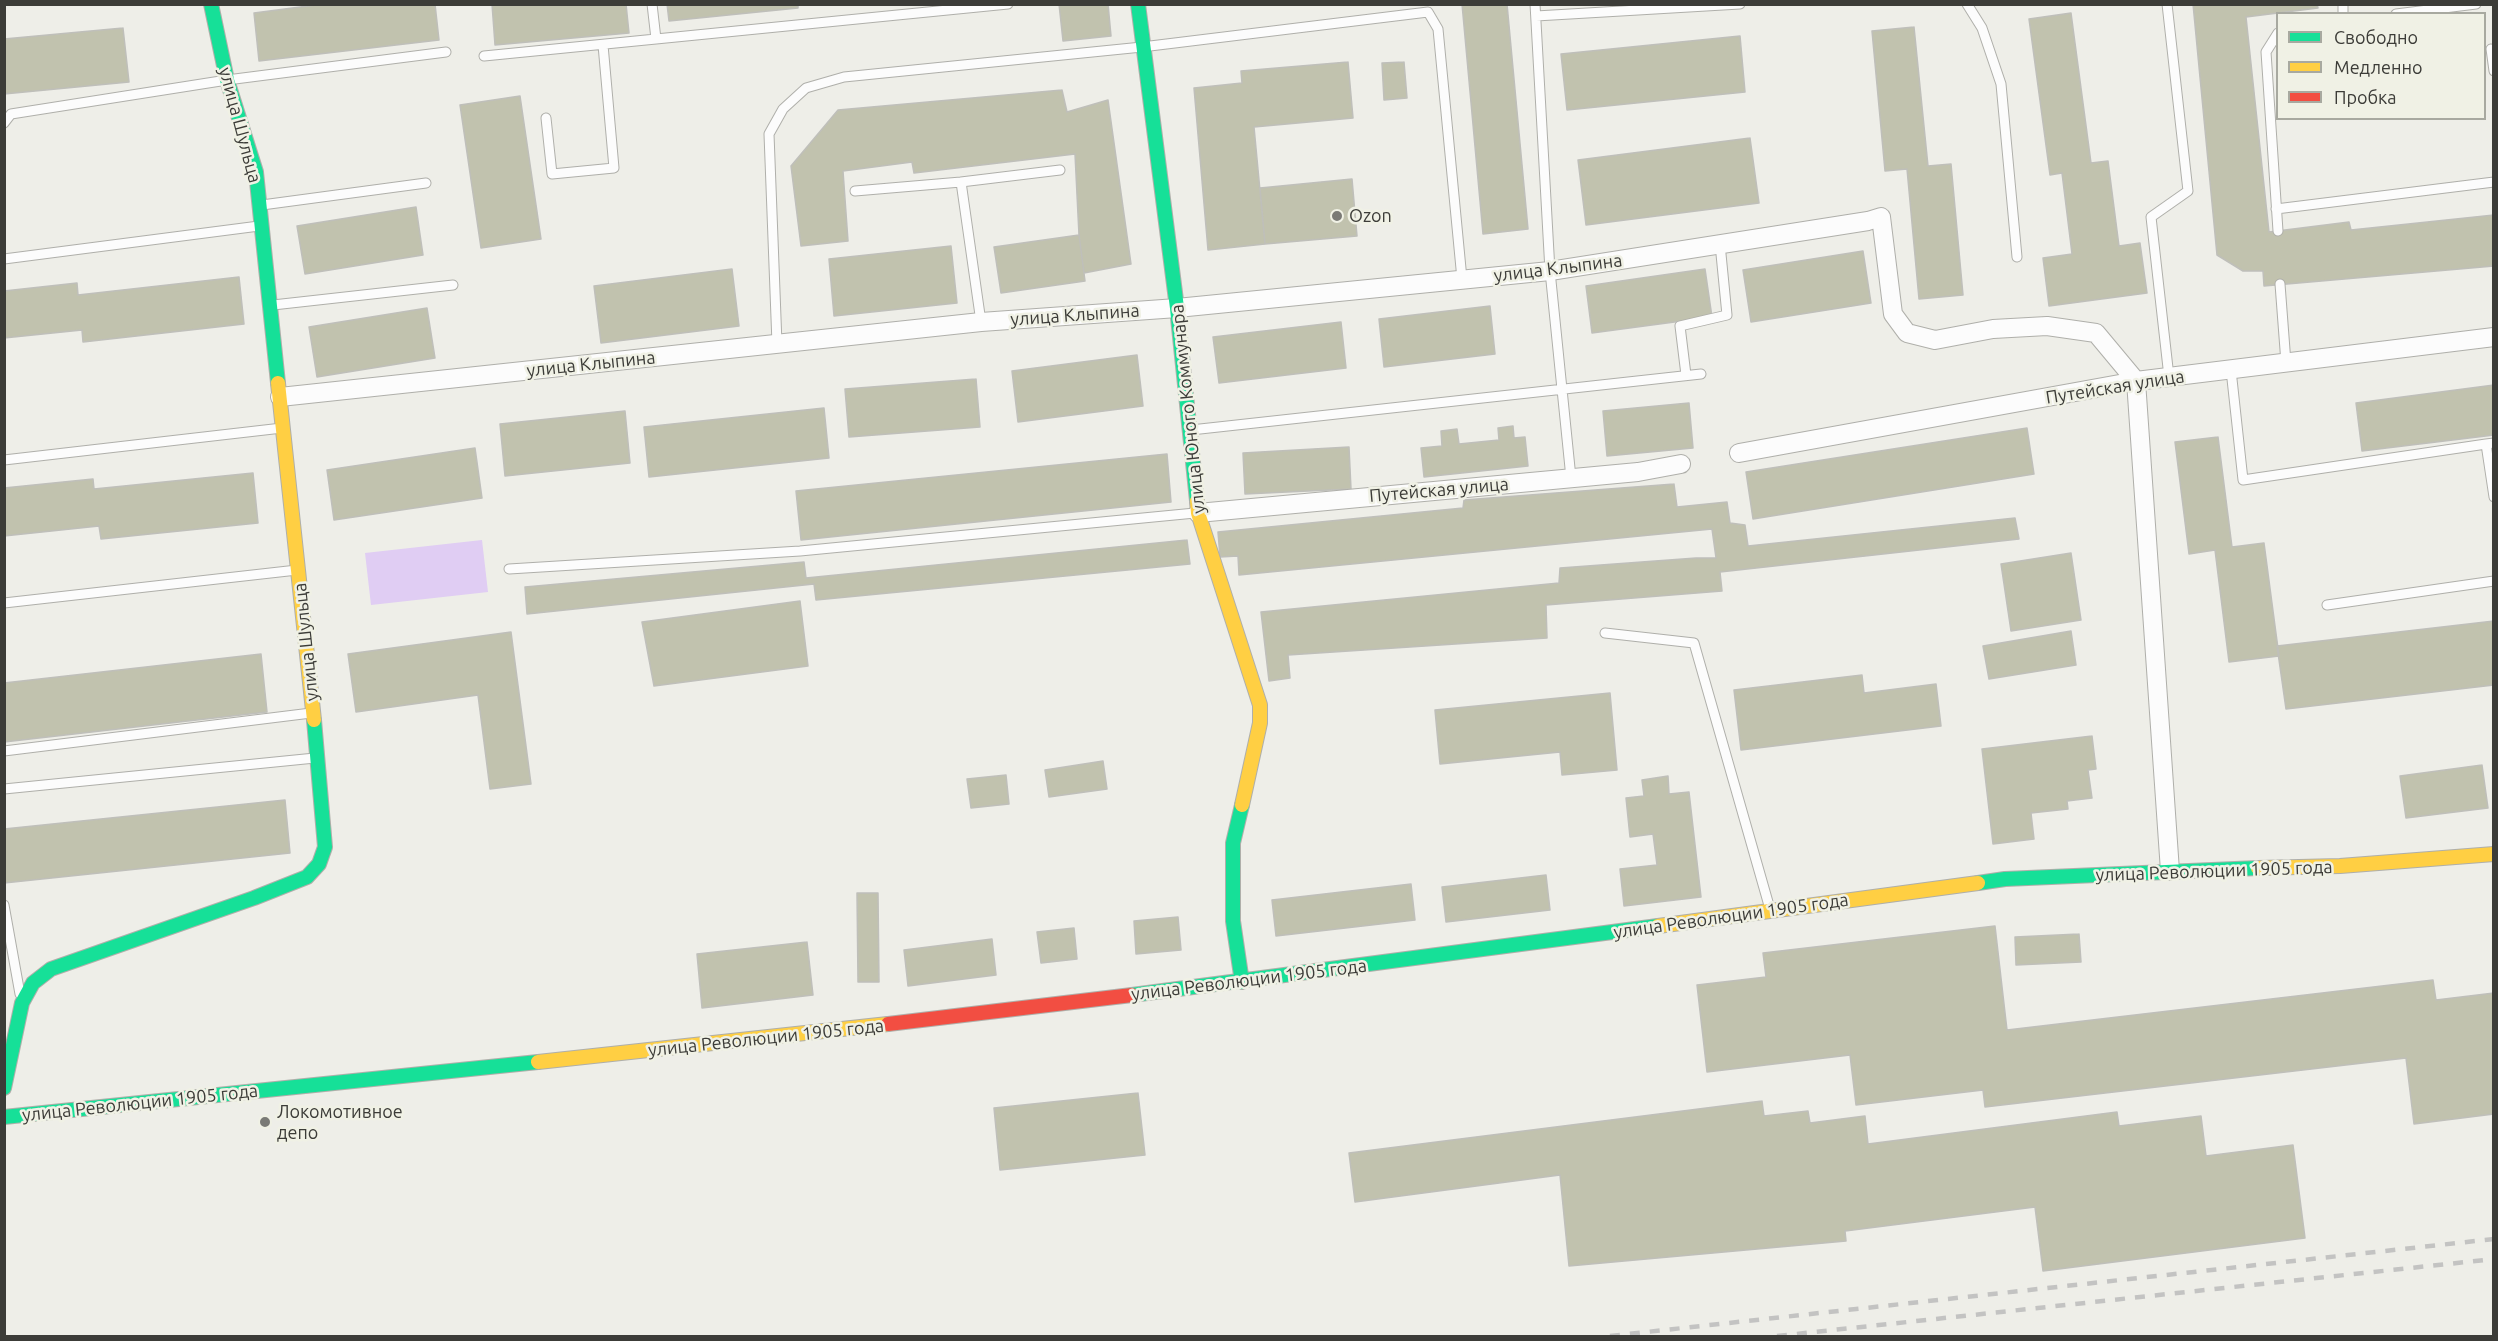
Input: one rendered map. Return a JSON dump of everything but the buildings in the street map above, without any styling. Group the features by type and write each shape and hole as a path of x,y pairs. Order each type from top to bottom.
{"main road":[{"name":"улица Шульца","path":"4,1088 22,1003 33,983 51,969 254,898 307,877 319,864 325,847 314,713 256,172 227,80 211,4"},
{"name":"улица Юного Коммунара","path":"1138,4 1177,308 1198,513 1260,705 1260,723 1233,843 1233,921 1242,982"},
{"name":"улица Революции 1905 года","path":"4,1117 738,1042 1242,982 2005,879 2340,866 2493,854"}],"street":[{"name":"улица Клыпина","path":"280,397 981,322 1177,308 1550,271 1868,221 1881,217 1893,314 1907,333 1935,340 1994,329 2047,326 2096,333 2136,381"},
{"name":"Путейская улица","path":"1739,453 2136,381 2493,337"},
{"path":"2136,381 2170,871"},
{"name":"Путейская улица","path":"1198,513 1638,472 1681,464"}],"lane":[{"path":"652,4 656,39"},
{"path":"484,56 1008,4"},
{"path":"1535,4 1550,271 1571,478"},
{"path":"1536,16 1740,4"},
{"path":"1967,4 1982,28 2001,84 2017,256"},
{"path":"2167,4 2188,191 2151,217 2169,377"},
{"path":"2412,12 2476,4"},
{"path":"777,344 769,134 783,109 806,87 844,77 1142,47 1428,12 1438,29 1462,279"},
{"path":"2276,35 2266,52 2278,231"},
{"path":"546,118 552,174 614,168 603,45"},
{"path":"2491,49 2493,71"},
{"path":"4,123 11,114 227,80 446,52"},
{"path":"855,191 962,182 1060,170"},
{"path":"962,182 981,322"},
{"path":"2276,209 2493,182"},
{"path":"260,206 426,183"},
{"path":"4,259 262,225"},
{"path":"1686,375 1680,326 1727,315 1720,244"},
{"path":"2280,284 2286,363"},
{"path":"270,305 453,285"},
{"path":"2231,370 2243,480 2490,444 2493,497"},
{"path":"1189,430 1701,374"},
{"path":"4,460 284,428"},
{"path":"509,570 800,550 1198,513"},
{"path":"4,603 298,570"},
{"path":"2327,606 2493,581"},
{"path":"1605,633 1694,643 1771,911"},
{"path":"4,751 314,713"},
{"path":"4,789 318,758"},
{"path":"4,905 22,1003"}],"shaded area":[{"path":"482,540 488,592 371,605 365,553"}],"railway":[{"path":"1610,1336 2494,1239"},
{"path":"1777,1336 2494,1259"}],"traffic: fast":[{"path":"211,4 227,80 256,172 278,383"},
{"path":"1138,4 1177,308 1197,501"},
{"path":"4,1088 22,1003 33,983 51,969 254,898 307,877 319,864 325,847 314,720"},
{"path":"1242,805 1233,843 1233,921 1242,982"},
{"path":"1978,883 2005,879 2258,868"},
{"path":"1132,995 1658,926"},
{"path":"4,1117 538,1062"}],"traffic: slow":[{"path":"278,383 314,720"},
{"path":"1197,501 1198,513 1260,705 1260,723 1242,805"},
{"path":"2258,868 2340,866 2494,854"},
{"path":"1658,926 1978,883"},
{"path":"538,1062 888,1024"}],"traffic: jam":[{"path":"888,1024 1132,995"}],"place":[{"name":"Ozon","path":"1337,216"},
{"name":"Локомотивное депо","path":"265,1122"}]}
